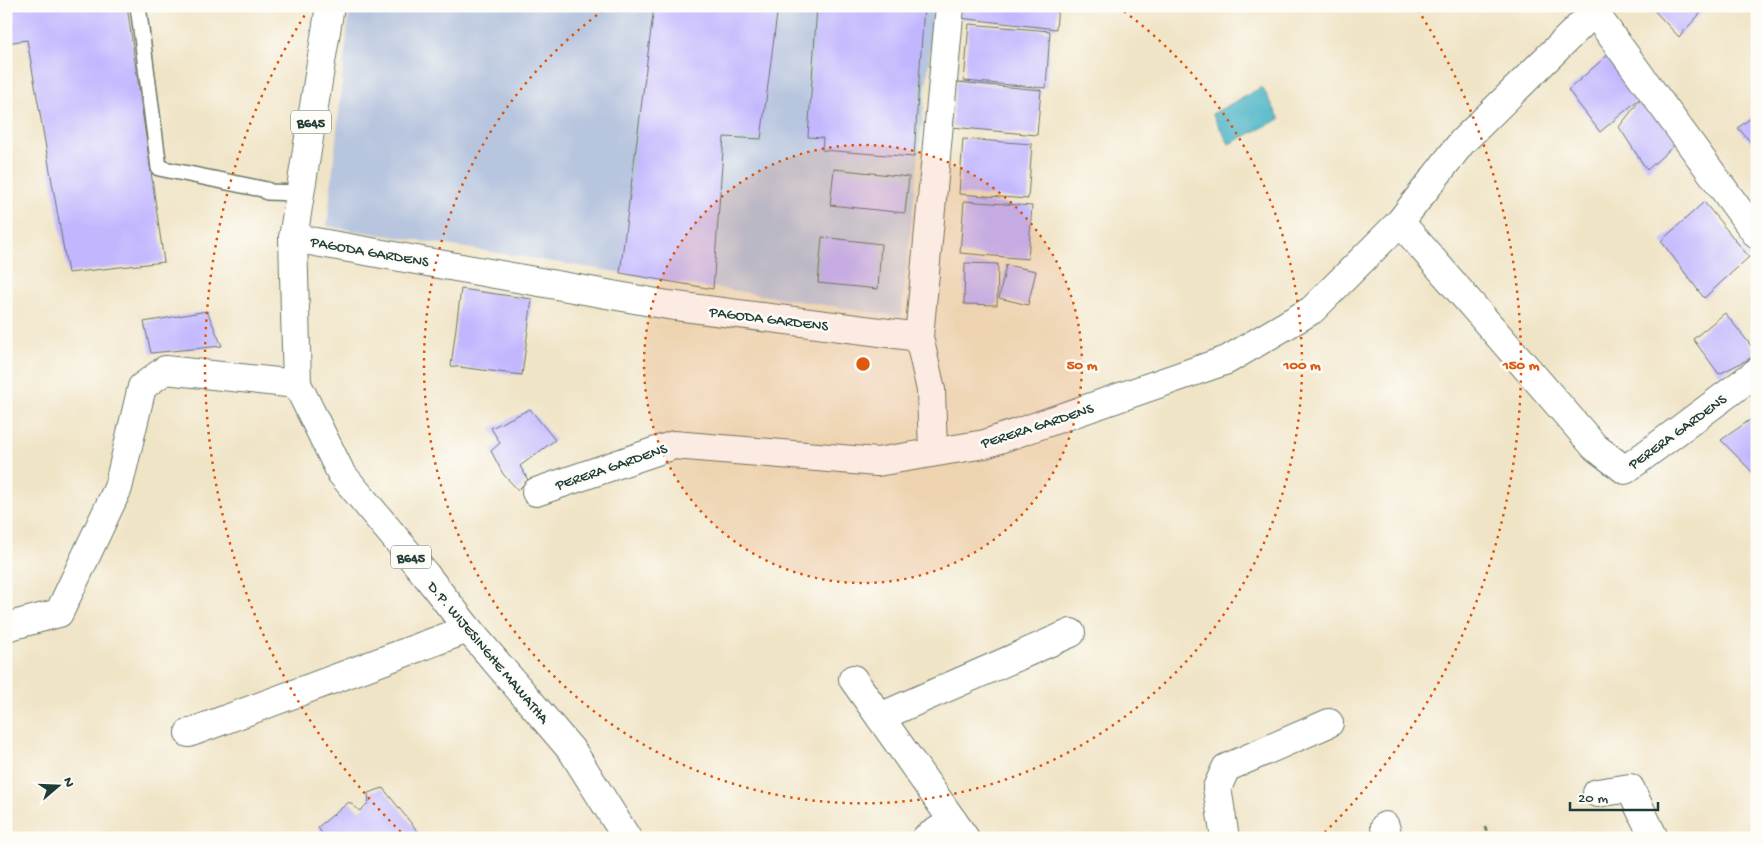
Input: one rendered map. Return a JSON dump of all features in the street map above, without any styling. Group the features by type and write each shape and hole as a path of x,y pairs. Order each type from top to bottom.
{"street":[{"name":"D.P. WIJESINGHE MAWATHA","path":"330,6 293,238 297,384 341,473 426,575 468,629 573,752 628,838"},
{"path":"933,452 931,390 919,337 950,6"},
{"name":"PERERA GARDENS","path":"536,492 674,445 878,462 985,444 1227,360 1312,310 1400,222 1462,142 1591,9 1757,235"},
{"name":"PERERA GARDENS","path":"1400,222 1595,447 1625,470 1757,372"},
{"name":"PAGODA GARDENS","path":"293,238 668,305 919,337"},
{"path":"6,627 59,613 118,488 142,387 164,370 297,384"},
{"path":"189,733 468,629"},
{"path":"880,717 1071,633"},
{"path":"853,679 959,829 926,838"},
{"path":"1225,838 1217,788 1226,768 1329,724"},
{"path":"1597,793 1630,788 1654,838"}],"lane":[{"path":"138,6 159,168 267,190 267,192 300,193"}],"path":[{"path":"1485,827 1489,838"}],"shaded area":[{"path":"350,6 935,6 901,317 327,226"}],"water":[{"path":"1262,87 1280,119 1229,144 1212,114"}],"building":[{"path":"6,6 127,6 164,262 68,273 27,40 6,43"},
{"path":"654,6 778,6 761,139 724,137 713,289 620,273"},
{"path":"817,6 924,6 914,157 822,150 823,138 808,137"},
{"path":"960,6 1058,6 1056,29 959,18"},
{"path":"1650,6 1707,6 1679,37"},
{"path":"969,24 1050,31 1046,88 964,81"},
{"path":"1612,51 1644,95 1600,132 1568,90"},
{"path":"956,82 1041,90 1037,135 952,127"},
{"path":"1644,95 1678,142 1647,170 1619,127"},
{"path":"1757,113 1757,149 1738,128"},
{"path":"963,139 1032,144 1028,199 959,194"},
{"path":"834,169 909,177 905,213 830,205"},
{"path":"964,201 1032,206 1028,259 960,253"},
{"path":"1704,202 1749,257 1704,298 1661,241"},
{"path":"822,237 881,244 878,289 818,283"},
{"path":"965,263 998,264 997,305 964,304"},
{"path":"1006,265 1036,271 1028,305 999,298"},
{"path":"461,289 532,299 522,375 451,366"},
{"path":"207,311 222,346 151,353 144,322"},
{"path":"1725,313 1757,355 1719,374 1693,339"},
{"path":"530,409 555,440 520,466 528,480 518,490 503,474 491,451 500,443 491,428"},
{"path":"1757,415 1757,477 1721,440"},
{"path":"383,788 423,838 324,838 318,827 349,802 360,811 369,802 368,793"}]}
